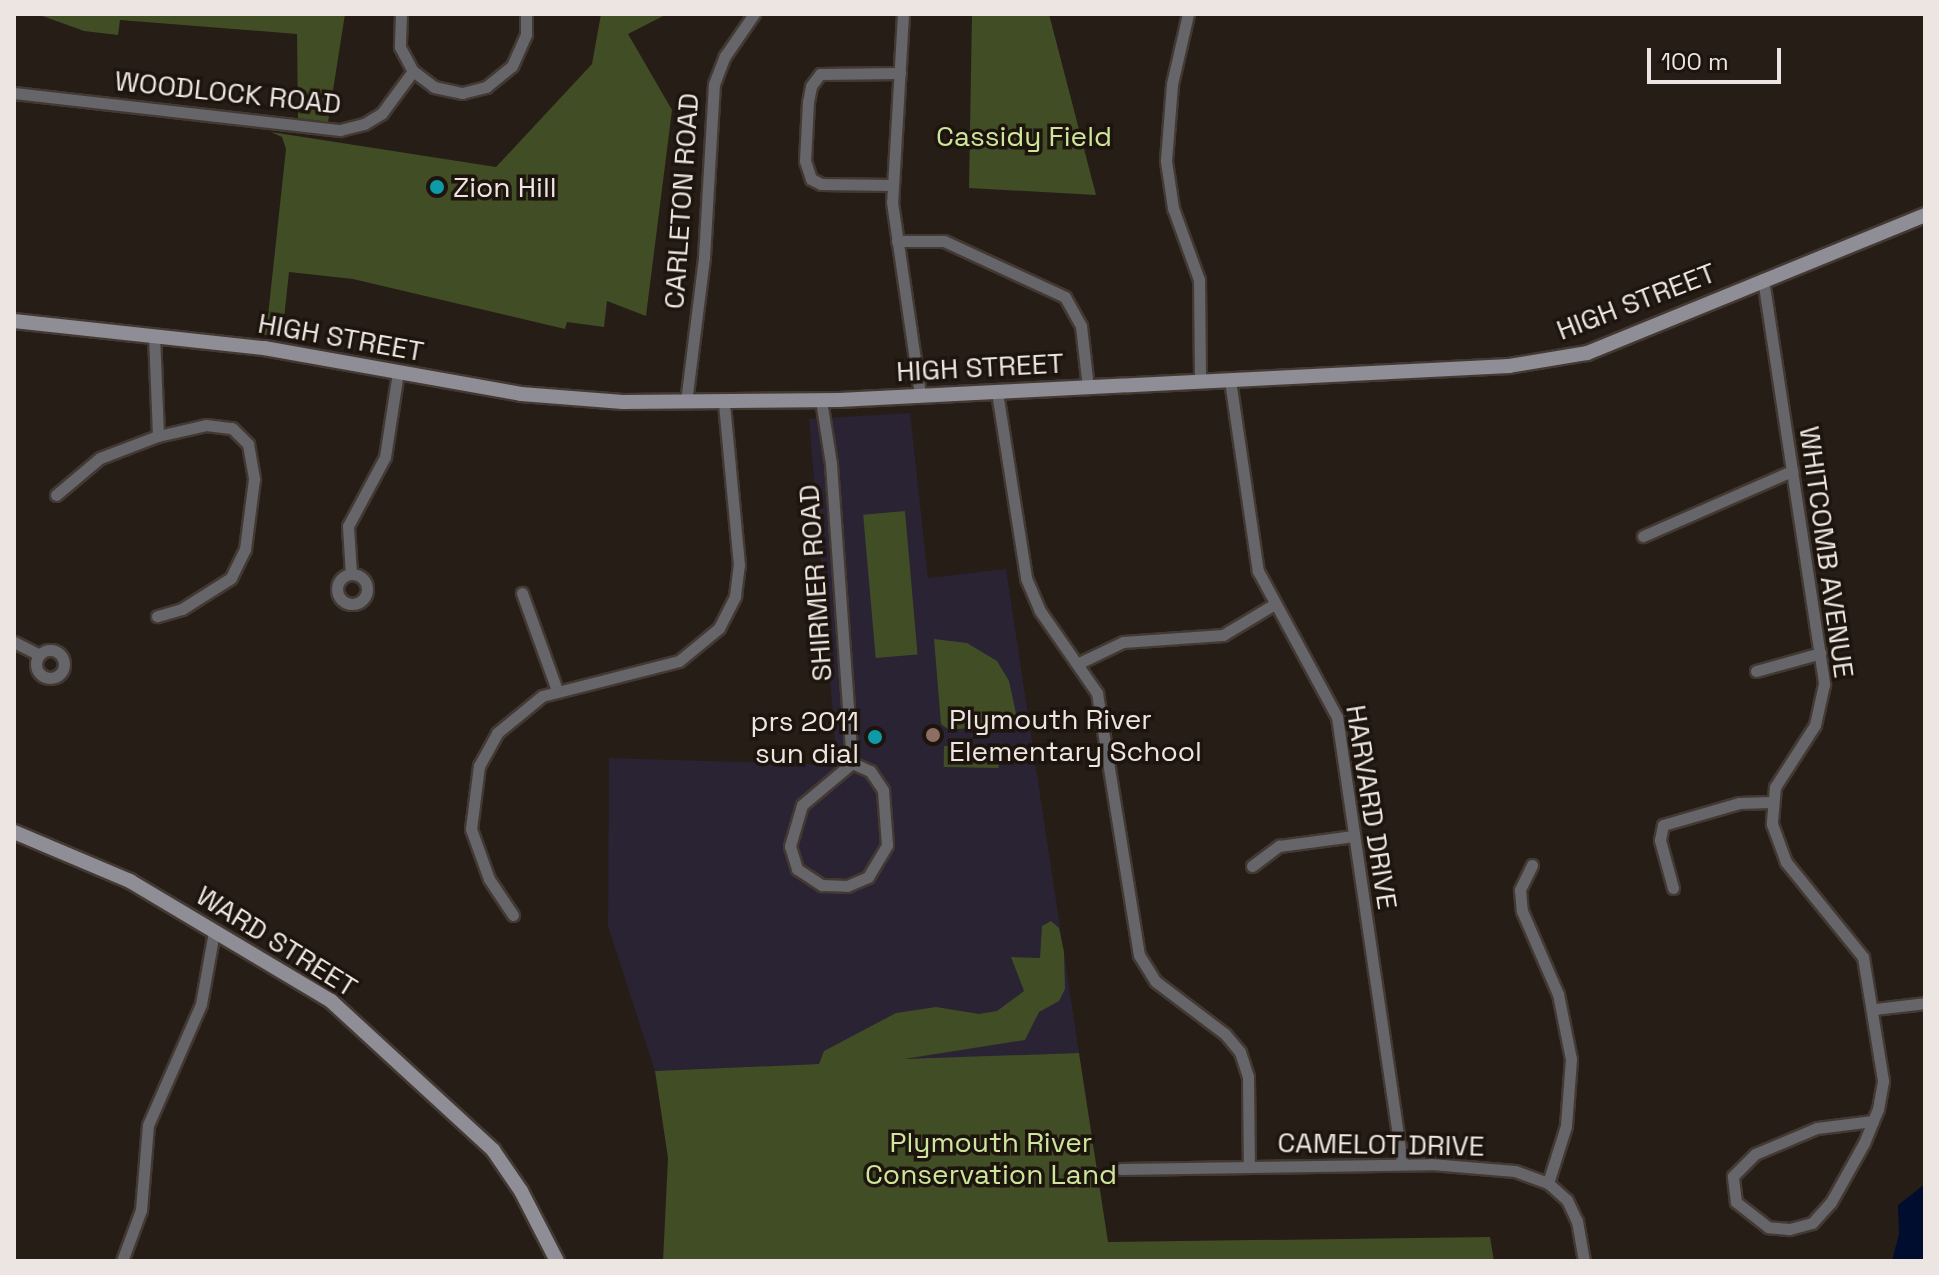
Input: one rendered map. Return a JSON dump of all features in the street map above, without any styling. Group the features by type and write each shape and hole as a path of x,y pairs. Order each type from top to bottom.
{"main road":[{"name":"HIGH STREET","path":"14,321 154,335 521,394 724,402 1230,380 1557,360 1629,337 1763,279 1925,215"},
{"name":"WARD STREET","path":"14,832 104,867 331,1001 472,1126 515,1180 557,1261"}],"street":[{"path":"401,14 400,47 413,71 445,91 486,87 518,57 526,14"},
{"name":"CARLETON ROAD","path":"686,402 704,257 714,84 725,56 754,14"},
{"path":"903,14 892,185 897,241 920,395"},
{"path":"1188,14 1172,84 1166,161 1173,208 1199,280 1200,381"},
{"name":"WOODLOCK ROAD","path":"14,93 340,130 364,124 382,113 413,71"},
{"path":"892,185 821,184 811,179 805,161 808,102 813,81 820,74 900,73"},
{"path":"897,241 944,241 1065,297 1081,326 1088,387"},
{"name":"WHITCOMB AVENUE","path":"1763,279 1824,684 1815,725 1778,779 1771,802"},
{"path":"154,335 158,436"},
{"path":"351,574 348,526 385,457 398,372"},
{"name":"HARVARD DRIVE","path":"1230,380 1253,549 1273,605 1333,701 1402,1163"},
{"path":"997,392 1026,578 1040,611 1079,663 1100,707 1139,955 1155,981 1225,1034 1240,1052 1248,1077 1249,1166"},
{"name":"SHIRMER ROAD","path":"821,400 831,464 852,763"},
{"path":"513,915 476,847 471,815 474,785 497,733 527,705 557,690 679,661 709,640 728,611 739,565 724,402"},
{"path":"56,495 100,458 158,436 206,425 232,428 248,444 254,479 245,549 231,578 182,609 157,616"},
{"path":"1643,536 1792,471"},
{"path":"522,593 557,690"},
{"path":"1079,663 1123,642 1223,635 1273,605"},
{"path":"14,642 39,655"},
{"path":"1756,671 1821,653"},
{"path":"852,763 870,771 883,790 889,823 885,853 875,871 856,883 822,885 797,869 791,830 802,805 852,763"},
{"path":"1673,888 1660,840 1663,825 1739,803 1771,802 1780,851 1863,957 1875,1009 1883,1081 1873,1121 1838,1191 1812,1223 1789,1229 1768,1227 1736,1202 1733,1176 1755,1154 1817,1128 1873,1121"},
{"path":"1252,866 1279,846 1353,836"},
{"path":"1532,865 1520,890 1522,911 1561,1002 1572,1070 1566,1126 1548,1183 1573,1210 1584,1261"},
{"path":"122,1261 141,1210 148,1125 201,1004 214,932"},
{"path":"1875,1009 1925,1003"},
{"name":"CAMELOT DRIVE","path":"1121,1169 1402,1163 1515,1171 1548,1183"}],"shaded area":[{"name":"Plymouth River Elementary School","path":"910,413 928,578 1006,569 1079,1053 655,1071 608,926 609,758 837,765 809,419"}],"green space":[{"path":"37,14 345,14 328,122 298,118 297,34 120,20 118,35 84,31"},
{"path":"601,14 667,14 628,34 672,110 646,316 607,301 604,327 567,322 565,329 353,279 289,272 283,328 291,338 256,334 267,325 286,149 282,137 271,132 496,167 592,64"},
{"name":"Cassidy Field","path":"972,14 1049,14 1096,195 969,188"},
{"path":"905,511 918,654 876,658 863,515"},
{"path":"934,639 967,643 997,661 1009,681 1018,723 949,730 941,724"},
{"path":"944,746 999,747 999,768 944,767"},
{"name":"Plymouth River Conservation Land","path":"1051,921 1059,928 1064,952 1065,989 1059,1001 1039,1012 1025,1040 904,1059 1079,1053 1108,1242 1490,1237 1494,1261 663,1261 668,1158 655,1071 819,1064 824,1051 896,1013 936,1007 979,1014 997,1011 1024,991 1011,957 1040,958 1042,926"}],"water":[{"path":"1925,1184 1925,1261 1892,1261 1899,1234 1898,1205"}],"place":[{"name":"Zion Hill","path":"437,187"},
{"name":"Plymouth River Elementary School","path":"933,735"},
{"name":"prs 2011 sun dial","path":"875,737"}]}
